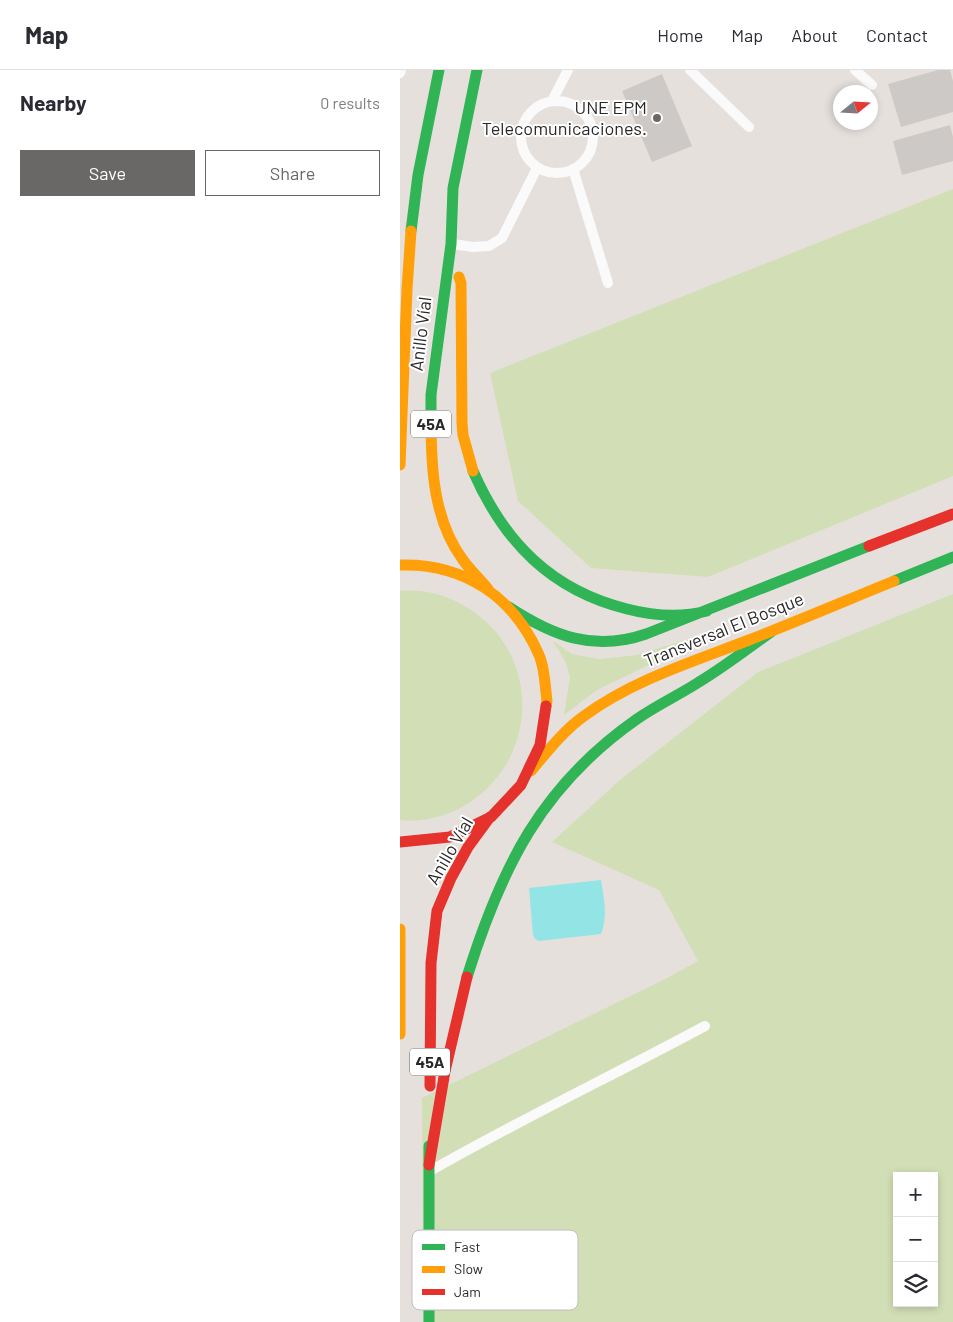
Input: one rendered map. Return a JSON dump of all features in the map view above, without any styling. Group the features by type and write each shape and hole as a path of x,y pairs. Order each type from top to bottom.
{"main road":[{"name":"Anillo Víal","path":"400,465 402,385 415,202 424,137 439,70"},
{"name":"Anillo Víal","path":"477,70 453,188 451,244 431,394 433,475 440,512 452,543 462,559 488,589"},
{"path":"451,244 461,282 462,432 475,478 492,512 509,536 528,557 550,575 574,590 600,602 628,610 656,614 684,616 707,611"},
{"name":"Transversal El Bosque","path":"509,607 543,629 558,635 594,642 612,642 628,639 707,611 811,568 953,514"},
{"name":"Transversal El Bosque","path":"530,771 582,717 647,680 771,632 953,557"},
{"path":"400,565 429,566 469,578 488,589 509,607 523,624 534,643 542,664 548,708 546,730 540,751 513,797 490,817 475,826 442,839 425,842 400,842"},
{"path":"429,1168 446,1062 476,945 505,874 536,820 560,788 605,745 631,724 710,676 771,632"},
{"name":"Anillo Víal","path":"429,1230 430,963 433,932 437,910 451,878 468,847 490,817"},
{"name":"45A","path":"400,929 402,948 400,1034"}],"lane":[{"path":"552,101 568,70"},
{"path":"690,70 749,128"},
{"path":"855,70 872,85"},
{"path":"552,101 565,102 576,106 586,115 591,126 593,139 590,151 583,162 573,170 561,173 548,173 537,168 528,159 522,147 520,135 523,122 530,112 540,104 552,101"},
{"path":"451,244 473,247 489,246 502,238 537,168"},
{"path":"573,170 608,283"},
{"path":"400,354 404,368"},
{"path":"429,1168 705,1026"}],"green space":[{"path":"953,189 953,476 708,577 591,568 518,501 490,373"},
{"path":"400,591 423,591 438,594 459,603 485,621 504,644 517,670 522,698 520,726 511,754 495,779 472,801 456,810 438,817 409,821 400,820"},
{"path":"953,594 953,1322 423,1322 423,1310 578,1310 578,1230 423,1230 422,1098 698,961 659,890 552,842 621,779 758,672"},
{"path":"692,638 680,652 597,690 564,715 570,677 565,661 553,641 572,654 599,659 637,655"}],"water":[{"path":"601,880 605,914 601,934 539,941 535,939 533,935 529,888"}],"building":[{"path":"938,70 950,70 953,81 953,112 901,127 888,84"},
{"name":"UNE EPM Telecomunicaciones.","path":"662,74 692,146 652,162 622,91"},
{"path":"950,125 953,137 953,161 902,175 893,141"}],"traffic: fast":[{"path":"411,231 418,175 439,70"},
{"path":"431,419 431,395 451,244 453,188 477,70"},
{"path":"473,471 485,497 499,520 533,560 553,576 600,601 627,609 667,615 707,611"},
{"path":"509,607 542,626 574,638 591,641 627,639 646,634 869,546"},
{"path":"894,581 953,557"},
{"path":"467,977 494,900 510,865 550,801 575,772 604,745 637,719 708,676 771,632"},
{"path":"429,1146 429,1230"},
{"path":"429,1310 429,1322"}],"traffic: slow":[{"path":"400,465 411,231"},
{"path":"459,277 461,283 462,423 463,435 473,471"},
{"path":"431,419 433,474 445,528 463,560 488,589"},
{"path":"400,565 423,566 445,570 466,577 501,601 516,616 539,655 544,678 546,706"},
{"path":"531,771 569,728 603,703 622,692 664,673 894,581"},
{"path":"400,929 400,1034"}],"traffic: jam":[{"path":"869,546 953,514"},
{"path":"400,842 450,837 491,817 521,785 540,745 546,706"},
{"path":"430,1086 431,963 437,911 451,878 468,847 490,817"},
{"path":"429,1165 445,1071 467,977"}],"place":[{"name":"UNE EPM Telecomunicaciones.","path":"657,118"}]}
